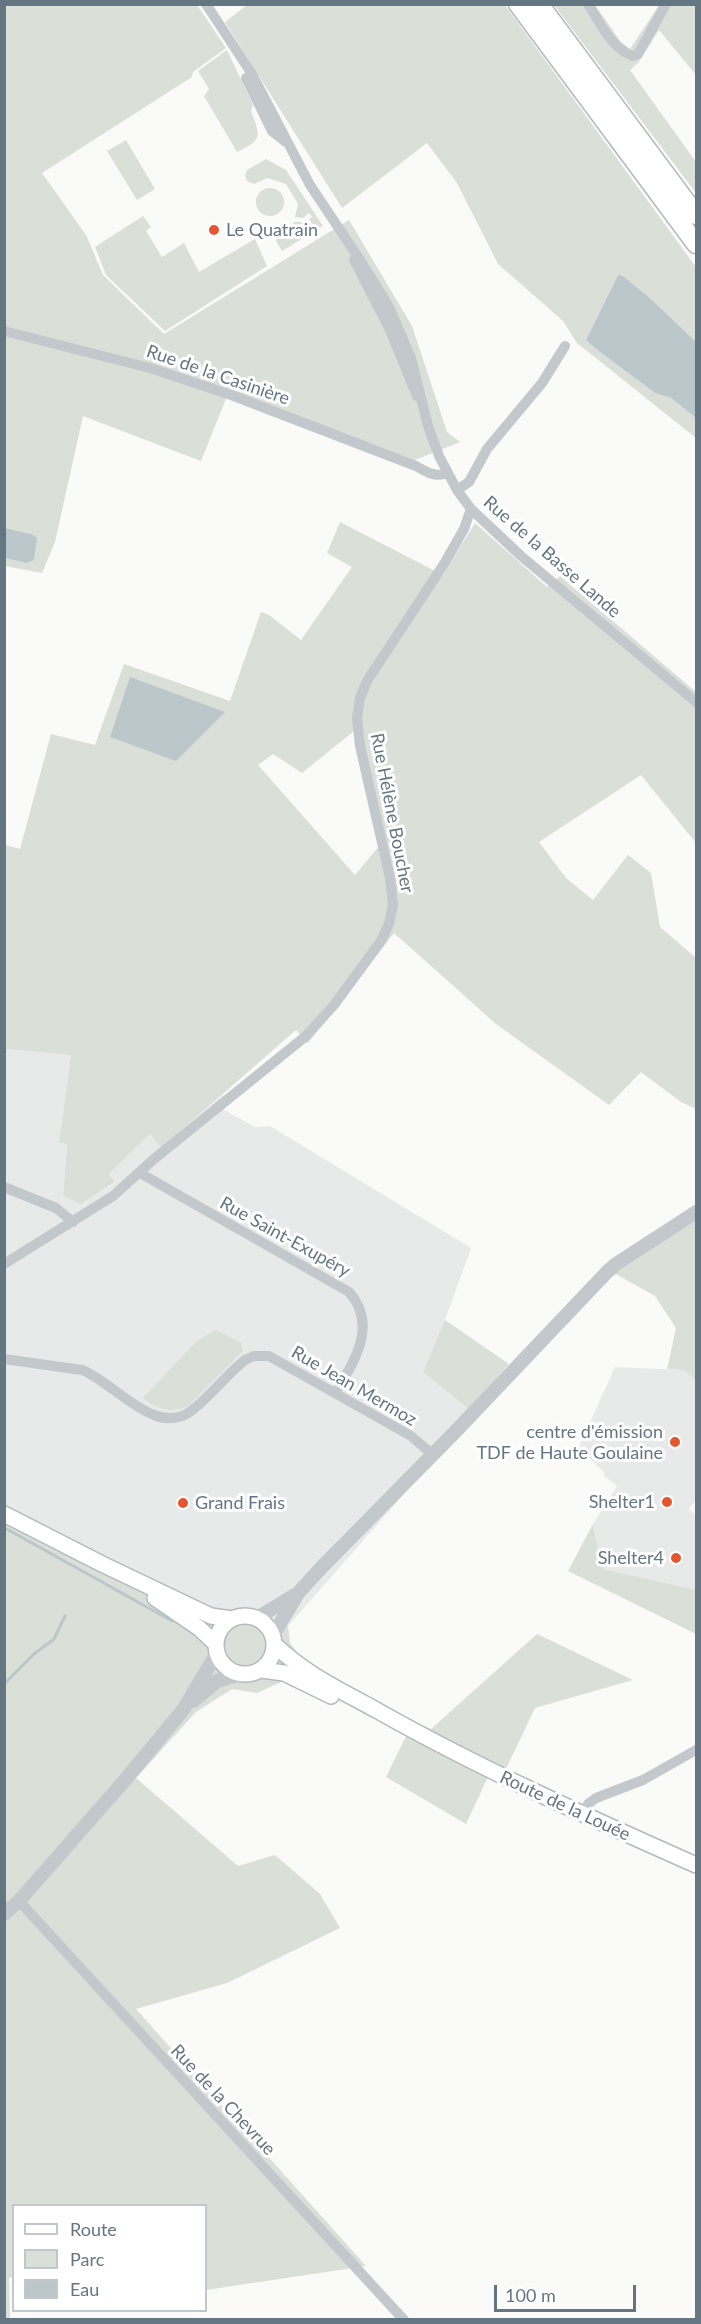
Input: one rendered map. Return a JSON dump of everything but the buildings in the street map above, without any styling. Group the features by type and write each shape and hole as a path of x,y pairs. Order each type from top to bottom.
{"highway":[{"path":"518,4 696,244"},
{"path":"539,4 696,215"}],"main road":[{"path":"4,1514 211,1616 231,1619 249,1616 257,1618 264,1622 274,1640 271,1659 262,1670 247,1674 240,1674 225,1666 217,1649 199,1628 102,1564"},
{"path":"217,1649 220,1629 231,1619"},
{"name":"Route de la Louée","path":"274,1640 306,1672 436,1744"},
{"name":"Route de la Louée","path":"262,1670 284,1673 582,1815 696,1865"}],"street":[{"name":"Rue de la Basse Lande","path":"206,4 232,47 272,132 286,142 309,184 360,260 395,318 411,358 423,410 439,456 457,490 471,509 521,556 696,702"},
{"path":"588,4 616,46 622,52 632,56 638,54 666,4"},
{"name":"Rue de la Casinière","path":"4,331 130,362 208,387 435,475 447,473"},
{"path":"457,490 469,482 487,449 542,383 565,346"},
{"path":"416,466 427,464 439,456"},
{"name":"Rue Hélène Boucher","path":"4,1264 113,1196 306,1036 333,1005 381,941 389,924 393,905 390,879 360,746 357,718 360,698 367,681 444,564 464,529 471,509"},
{"name":"Rue Saint-Exupéry","path":"140,1173 349,1292 358,1302 363,1314 364,1329 356,1354 336,1392"},
{"path":"4,1188 56,1208 73,1222"},
{"path":"257,1618 299,1592 611,1268 696,1212"},
{"name":"Rue Jean Mermoz","path":"4,1359 82,1370 94,1374 149,1414 163,1419 177,1418 190,1412 235,1368 254,1356 269,1356 411,1436 433,1455"},
{"path":"274,1640 299,1592"},
{"path":"183,1710 217,1649"},
{"path":"4,1914 19,1901 183,1710 217,1681 240,1674"},
{"path":"582,1815 588,1804 596,1798 643,1780 696,1750"},
{"name":"Rue de la Chevrue","path":"19,1901 404,2319"}],"shaded area":[{"path":"5,1049 71,1055 59,1143 67,1144 63,1196 81,1204 115,1183 109,1174 150,1134 161,1148 223,1095 228,1101 224,1110 255,1127 270,1126 471,1248 423,1372 478,1418 412,1485 288,1626 250,1610 215,1616 5,1521"},
{"path":"615,1367 684,1370 696,1381 696,1500 689,1509 696,1516 696,1590 604,1569 601,1566 593,1524 617,1486 603,1475 605,1473 590,1459 588,1462 577,1451"}],"green space":[{"path":"4,5 197,5 226,48 193,72 192,77 42,173 86,235 103,275 164,334 349,220 412,326 447,432 460,442 415,460 229,391 201,461 83,416 55,542 42,573 5,566 5,558 26,563 31,534 5,528"},
{"path":"247,5 505,5 696,267 696,342 650,298 623,276 618,275 586,340 655,393 671,398 696,418 696,438 577,343 563,321 498,264 457,183 427,143 342,208 225,22"},
{"path":"554,5 595,5 621,42 630,49 659,5 696,5 696,75 659,30 638,63 630,70 696,162 696,193"},
{"path":"227,50 253,105 251,111 258,132 252,144 237,152 204,96 209,89 198,71"},
{"path":"126,140 155,189 137,200 107,151"},
{"path":"266,159 286,170 323,226 282,251 276,241 278,233 295,222 302,222 306,227 312,223 309,219 312,217 309,213 303,218 295,217 298,204 286,184 267,178 254,184 247,181 245,176 247,170"},
{"path":"270,188 280,192 284,202 280,212 270,216 260,212 256,202 260,192"},
{"path":"143,216 151,227 146,231 162,257 184,243 199,272 255,239 267,266 165,331 106,275 95,247"},
{"path":"340,522 443,575 475,523 547,587 560,576 696,692 696,843 641,775 539,842 566,878 593,900 628,855 651,873 660,927 696,958 696,1109 681,1102 641,1072 609,1105 496,1024 394,933 308,1043 296,1030 161,1148 150,1134 109,1174 115,1182 81,1204 63,1196 67,1144 59,1143 71,1055 5,1049 5,845 20,849 51,734 95,745 124,664 230,701 261,612 269,615 301,640 352,567 327,553","holes":["354,731 380,845 355,875 258,765 273,754 302,773"]},
{"path":"696,1218 696,1381 684,1370 667,1369 676,1328 655,1296 614,1273"},
{"path":"445,1320 509,1364 468,1409 423,1372"},
{"path":"216,1330 241,1343 243,1351 188,1406 176,1410 164,1409 143,1398 197,1341"},
{"path":"4,1521 214,1616 250,1610 288,1626 290,1643 310,1669 257,1693 232,1689 196,1712 136,1778 238,1866 275,1855 320,1894 340,1928 227,1983 136,2009 366,2266 207,2290 207,2204 12,2204 10,2319 5,2319"},
{"path":"593,1524 601,1565 604,1569 696,1590 696,1634 568,1571"},
{"path":"537,1634 633,1680 535,1708 505,1771 493,1766 466,1824 386,1777 413,1722 431,1729"}],"water":[{"path":"618,275 623,276 650,298 696,342 696,418 671,398 655,393 586,340"},
{"path":"5,528 31,534 37,538 34,560 26,563 5,558"},
{"path":"130,677 225,712 176,761 110,737"}],"waterway":[{"path":"5,1528 172,1621"},
{"path":"4,1684 34,1654 54,1639 65,1616"}],"place":[{"name":"Le Quatrain","path":"214,230"},
{"name":"centre d'émission TDF de Haute Goulaine","path":"675,1442"},
{"name":"Shelter1","path":"667,1502"},
{"name":"Grand Frais","path":"183,1503"},
{"name":"Shelter4","path":"676,1558"}]}
